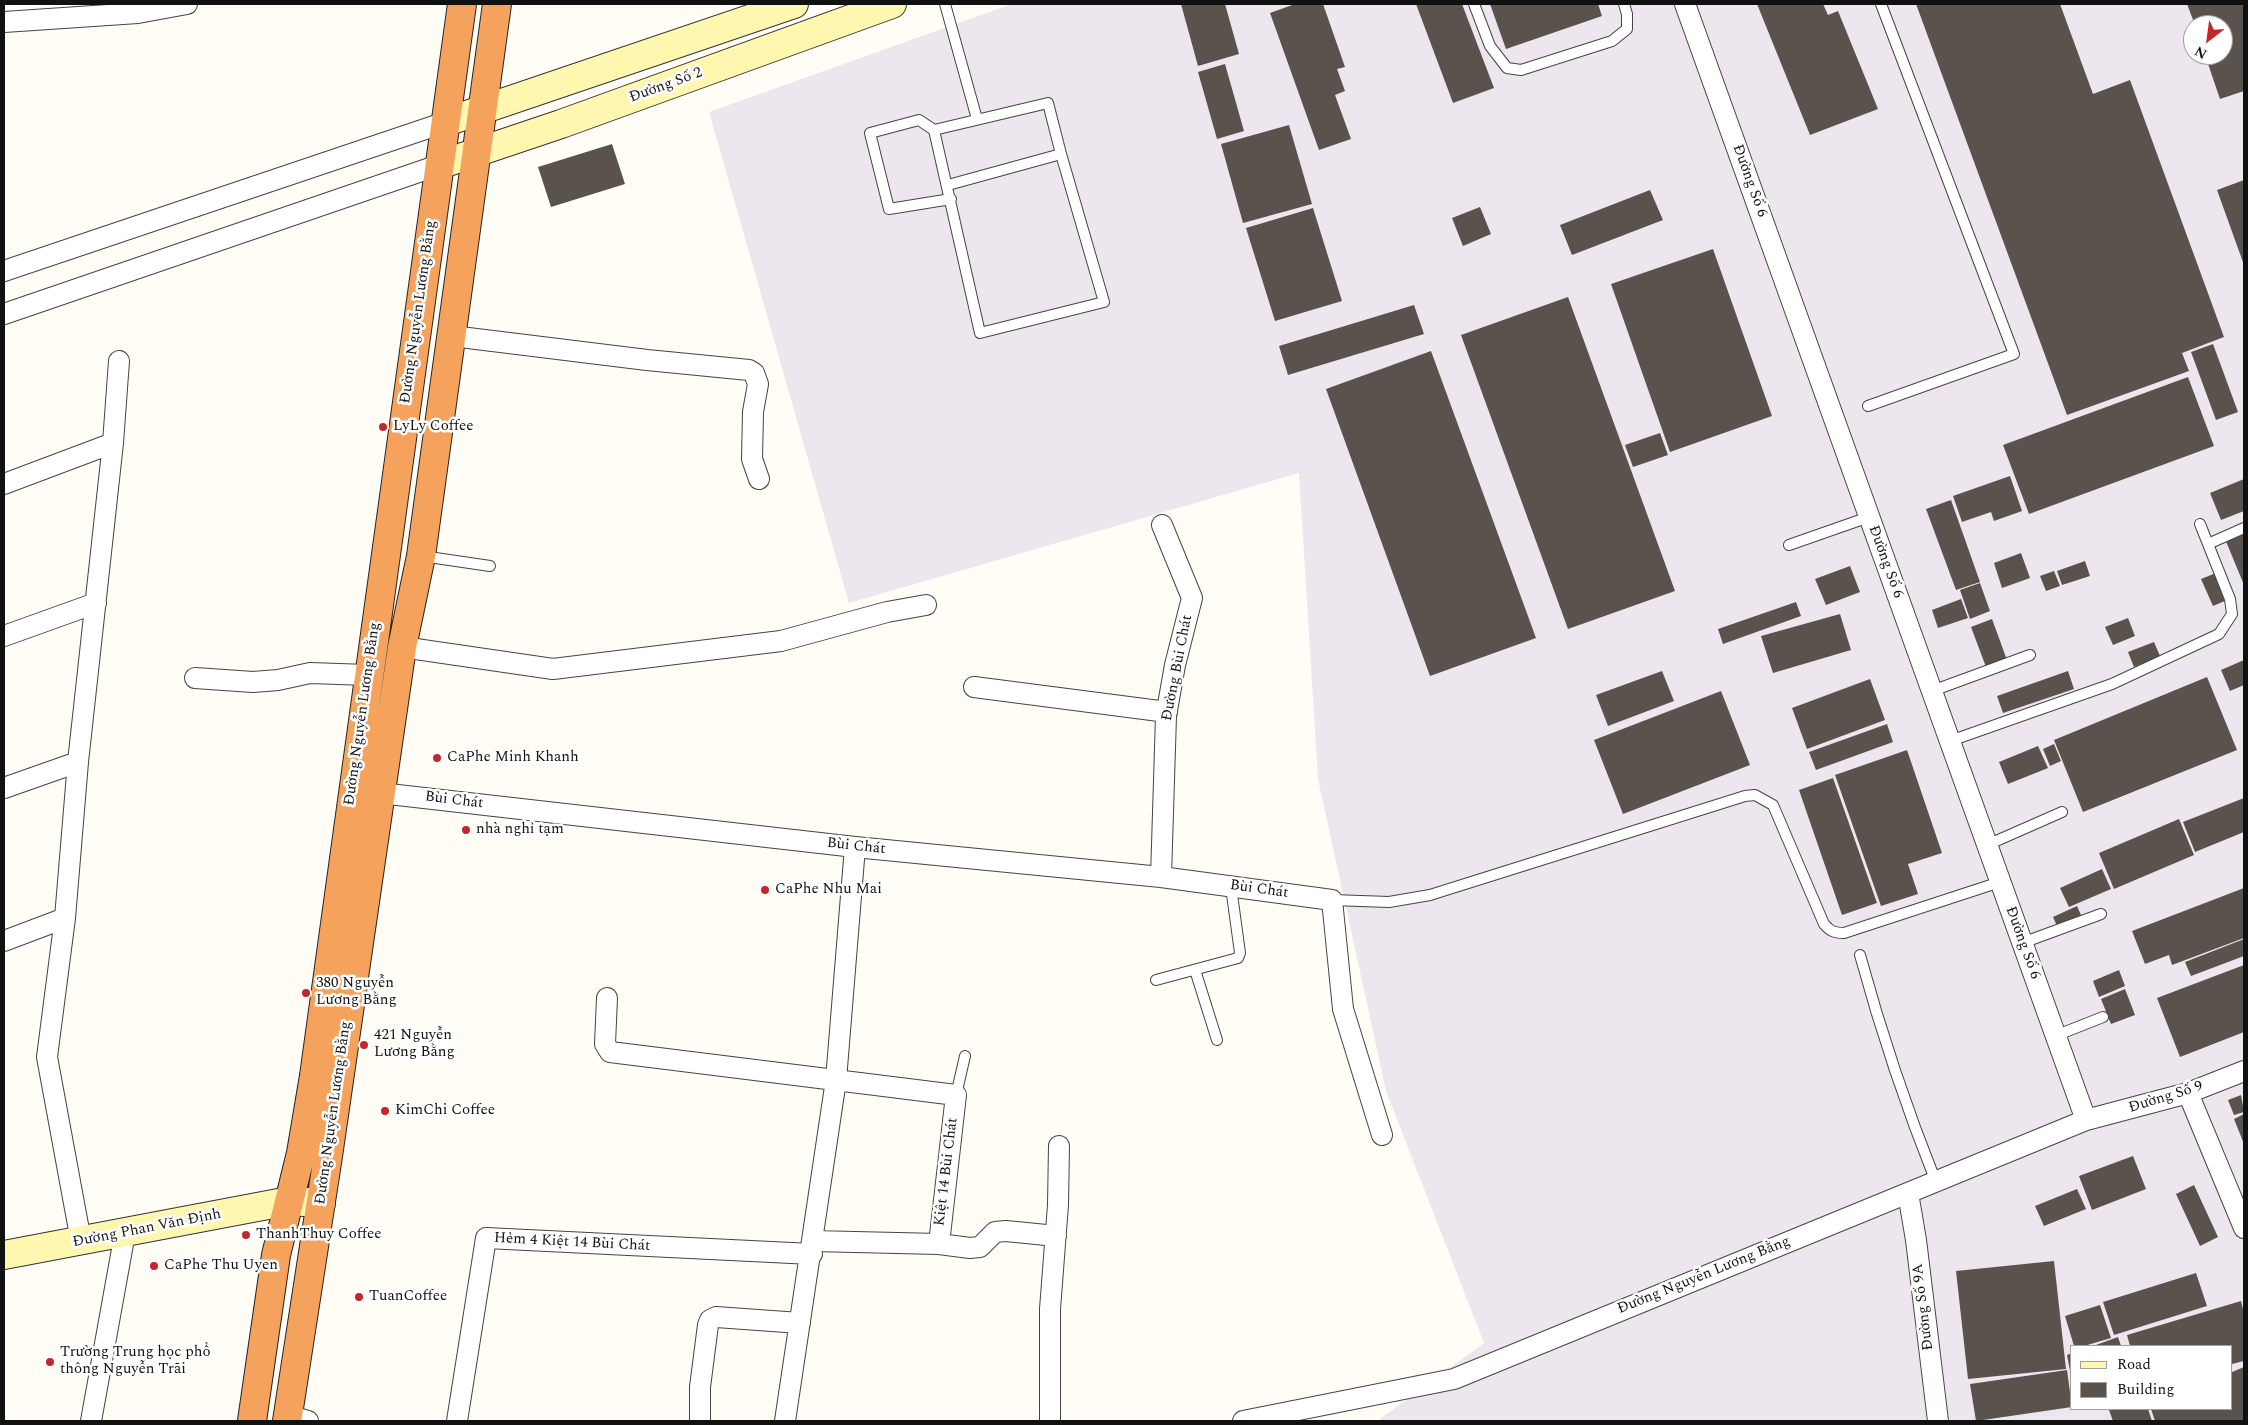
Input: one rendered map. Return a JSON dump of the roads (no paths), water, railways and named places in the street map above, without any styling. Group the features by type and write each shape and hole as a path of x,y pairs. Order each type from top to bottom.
{"highway":[{"name":"Đường Nguyễn Lương Bằng","path":"252,1421 276,1255 301,1153 314,1076 462,4"},
{"name":"Đường Nguyễn Lương Bằng","path":"294,1419 321,1203 402,648 421,556 497,4"}],"street":[{"path":"4,22 138,13 187,4"},
{"path":"4,272 794,4"},
{"name":"Đường Số 2","path":"439,165 561,124 892,4"},
{"name":"Đường Số 6","path":"1685,4 2086,1120"},
{"path":"4,314 439,165"},
{"path":"452,336 754,372 758,384 754,412 752,459 759,479"},
{"path":"81,1241 47,1057 65,918 78,762 113,444 120,361"},
{"path":"4,484 113,444"},
{"name":"Đường Bùi Chát","path":"1161,877 1167,712 1175,665 1192,598 1162,525"},
{"path":"4,636 96,603"},
{"path":"402,648 553,669 782,641 886,612 926,605"},
{"path":"195,678 253,682 278,680 310,673 368,675"},
{"path":"974,687 1167,712"},
{"path":"4,788 78,762"},
{"name":"Bùi Chát","path":"380,793 856,847 1161,877 1332,900"},
{"path":"785,1421 836,1080 856,847"},
{"path":"1332,900 1343,1009 1382,1135"},
{"path":"4,941 65,918"},
{"path":"607,998 605,1044 610,1052 956,1095"},
{"name":"Đường Số 9","path":"2086,1120 2188,1094 2244,1071"},
{"path":"2188,1094 2244,1228"},
{"name":"Kiệt 14 Bùi Chát","path":"812,1247 939,1244 956,1095"},
{"name":"Đường Nguyễn Lương Bằng","path":"1243,1421 1454,1378 2086,1120"},
{"path":"1050,1421 1050,1309 1056,1236 1059,1146"},
{"name":"Đường Số 9A","path":"1908,1193 1916,1240 1938,1421"},
{"name":"Đường Phan Văn Định","path":"4,1255 289,1201 321,1203"},
{"path":"939,1244 970,1248 980,1247 995,1232 1006,1231 1056,1236"},
{"path":"91,1421 125,1233"},
{"name":"Hẻm 4 Kiệt 14 Bùi Chát","path":"458,1421 486,1238 812,1247"},
{"path":"700,1421 700,1387 710,1320 716,1317 800,1323"}],"lane":[{"path":"945,4 977,119"},
{"path":"1474,4 1490,46 1507,68 1521,70 1612,41 1627,29 1627,14 1624,4"},
{"path":"1868,406 2014,354 1881,4"},
{"path":"934,130 1048,102 1061,154 1104,302 980,333 948,185 934,130 919,120 870,133 889,210 951,199"},
{"path":"948,185 1061,154"},
{"path":"1789,545 1869,517"},
{"path":"1950,741 2112,684 2219,634 2232,614 2230,599 2200,524"},
{"path":"2208,544 2244,528"},
{"path":"421,556 490,566"},
{"path":"1932,691 2030,655"},
{"path":"1332,900 1388,902 1430,895 1745,796 1755,795 1773,805 1824,924 1830,931 1844,933 2000,882"},
{"path":"1987,845 2062,812"},
{"path":"1156,980 1234,960 1240,956 1231,887"},
{"path":"2022,943 2101,914"},
{"path":"1860,955 1876,1013 1904,1100 1936,1182"},
{"path":"1195,970 1217,1040"},
{"path":"2055,1036 2104,1017"},
{"path":"956,1095 965,1056"}],"place":[{"name":"LyLy Coffee","path":"383,427"},
{"name":"CaPhe Minh Khanh","path":"437,758"},
{"name":"nhà nghỉ tạm","path":"466,830"},
{"name":"CaPhe Nhu Mai","path":"765,890"},
{"name":"380 Nguyễn Lương Bằng","path":"306,993"},
{"name":"421 Nguyễn Lương Bằng","path":"364,1045"},
{"name":"KimChi Coffee","path":"385,1111"},
{"name":"ThanhThuy Coffee","path":"246,1235"},
{"name":"CaPhe Thu Uyen","path":"154,1266"},
{"name":"TuanCoffee","path":"359,1297"},
{"name":"Trường Trung học phổ thông Nguyễn Trãi","path":"50,1362"}]}
